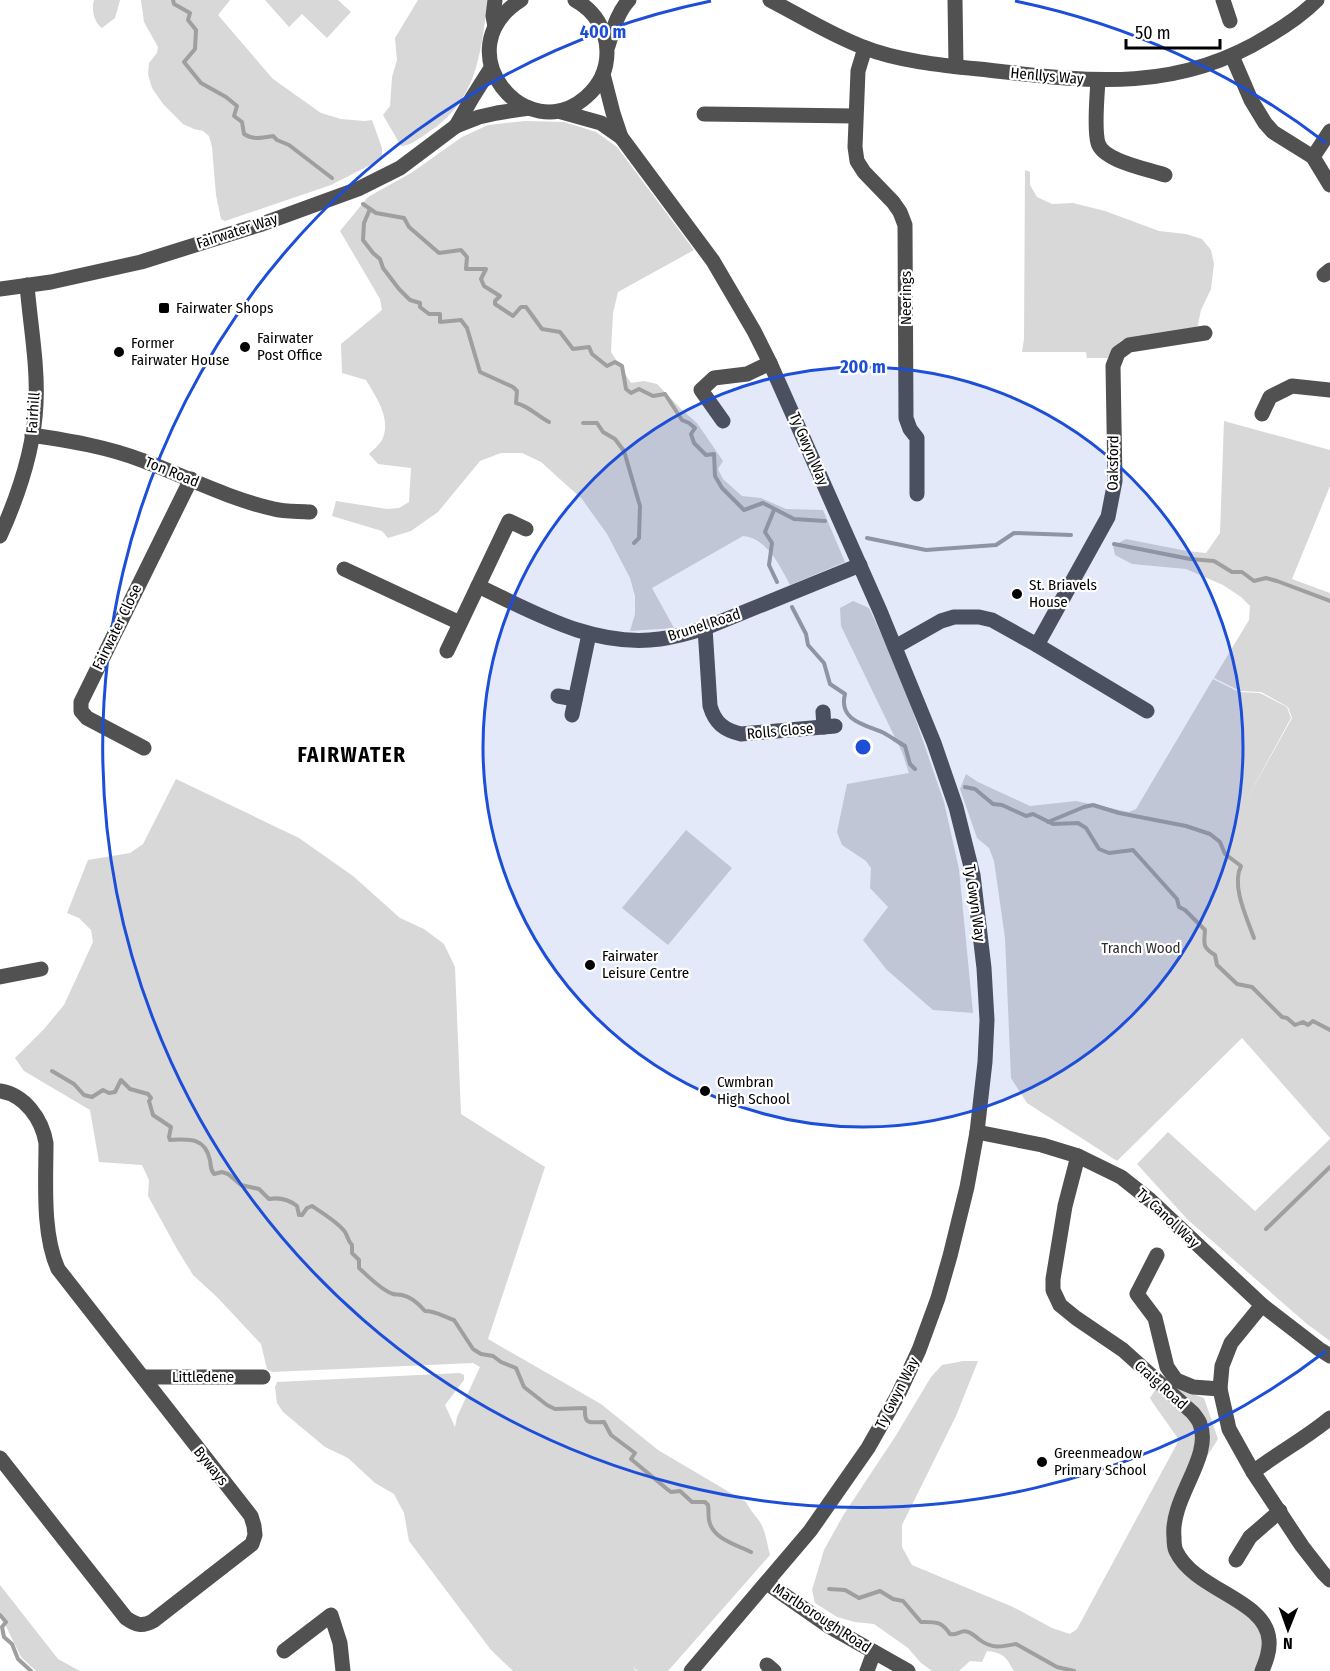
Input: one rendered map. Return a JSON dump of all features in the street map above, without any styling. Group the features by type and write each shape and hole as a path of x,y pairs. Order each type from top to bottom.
{"street":[{"path":"495,0 492,15 495,27"},
{"path":"521,0 504,13 495,27 489,56 491,68 501,88 529,108"},
{"path":"556,110 574,105 593,91 603,74 607,60 607,48 601,26 587,8 575,0"},
{"path":"607,48 622,7 629,0"},
{"name":"Henllys Way","path":"770,0 811,23 865,48 906,58 956,66 1098,81 1142,80 1208,65 1257,44 1292,21 1317,0"},
{"path":"956,0 956,66"},
{"path":"1222,0 1230,21"},
{"name":"Neerings","path":"865,48 858,70 855,147 857,161 864,172 897,207 905,225 906,418 916,438 917,494"},
{"path":"1232,56 1251,100 1265,123 1273,132 1313,157 1330,185"},
{"name":"Fairwater Way","path":"456,126 491,68"},
{"name":"Ty Gwyn Way","path":"603,74 621,137 712,261 770,363 895,647 938,753 956,807 973,875 984,968 987,1017 985,1062 968,1187 938,1298 919,1350 898,1395 868,1448 810,1531 691,1671"},
{"path":"1098,81 1098,144 1104,153 1165,175"},
{"name":"Fairwater Way","path":"0,289 51,282 179,252 358,189 400,168 456,126 488,115 529,108 541,111 556,110"},
{"name":"Ty Gwyn Way","path":"556,110 601,123 621,137"},
{"path":"704,114 855,116"},
{"path":"1313,157 1330,131"},
{"name":"Fairhill","path":"0,536 22,483 36,403 27,285"},
{"name":"Oaksford","path":"1036,645 1108,517 1115,481 1113,366 1118,353 1130,345 1205,333"},
{"path":"723,421 701,390 714,378 747,374 770,363"},
{"path":"1262,414 1270,397 1292,386 1330,390"},
{"name":"Ton Road","path":"32,435 109,449 275,510 310,512"},
{"name":"Fairwater Close","path":"144,748 87,718 81,711 81,702 191,479"},
{"path":"447,651 508,521 526,530"},
{"name":"Brunel Road","path":"478,586 562,625 589,634 616,639 659,639 705,628 860,565"},
{"path":"344,569 362,570 460,622"},
{"path":"895,647 941,621 954,617 967,616 992,620 1147,711"},
{"name":"Rolls Close","path":"705,628 710,706 713,717 729,731 741,734 828,722"},
{"path":"572,716 589,634"},
{"path":"558,696 575,699"},
{"path":"0,977 41,969"},
{"name":"Byways","path":"0,1091 8,1092 22,1100 39,1120 44,1131 49,1236 52,1255 58,1269 251,1516 255,1535 252,1544 153,1622 136,1625 126,1618 0,1458"},
{"name":"Ty Canol Way","path":"977,1132 1042,1145 1078,1156 1121,1177 1150,1200 1262,1305 1330,1356"},
{"name":"Craig Road","path":"1078,1156 1065,1206 1053,1290 1060,1305 1123,1350 1200,1422 1203,1439 1199,1458 1177,1508 1173,1531 1175,1550 1188,1569 1209,1585 1243,1604 1258,1615 1266,1626 1269,1639 1268,1655 1263,1671"},
{"path":"1156,1255 1137,1294 1155,1317 1167,1367 1176,1380 1193,1387 1220,1389"},
{"path":"1262,1305 1231,1343 1222,1366 1220,1389 1229,1429 1253,1472 1302,1546 1328,1573"},
{"name":"Littledene","path":"143,1377 263,1377"},
{"path":"1253,1472 1312,1434 1330,1418"},
{"path":"1236,1560 1250,1536 1280,1511"},
{"name":"Marlborough Road","path":"767,1583 830,1627 908,1671"},
{"path":"284,1651 331,1615 340,1643 343,1671"},
{"path":"867,1671 874,1652"}],"green space":[{"path":"94,0 120,0 115,18 102,28 94,16"},
{"path":"141,0 230,0 218,15 273,79 321,113 341,119 372,120 382,148 382,159 331,185 225,221 221,219 209,136 203,131 183,124 163,104 152,88 148,74 149,63 157,53 158,47 144,22"},
{"path":"265,0 338,0 351,12 327,38 302,14 289,27"},
{"path":"418,0 488,0 479,58 466,92 457,107 443,121 414,142 401,146 383,115 390,106 392,77 397,60 395,38"},
{"path":"525,121 564,122 596,132 617,147 694,250 618,292 613,313 611,352 631,383 644,381 657,384 697,423 723,461 718,469 723,479 742,496 761,498 786,509 823,510 845,562 790,585 766,547 752,538 743,536 652,588 674,628 630,631 635,614 635,596 630,578 607,534 582,499 541,462 522,453 501,453 480,461 438,512 411,531 388,538 382,531 332,516 336,501 387,509 399,508 409,502 411,468 378,464 369,454 381,442 385,432 382,408 366,380 342,373 341,344 382,310 380,299 340,231 368,197 411,173 462,137 488,125"},
{"path":"1025,170 1030,172 1030,185 1037,197 1052,204 1073,203 1105,211 1159,231 1186,234 1202,239 1211,250 1214,264 1211,289 1201,310 1197,329 1122,340 1111,350 1108,358 1087,358 1086,352 1022,352"},
{"name":"Tranch Wood","path":"1224,421 1330,450 1330,486 1292,579 1330,593 1330,1138 1242,1038 1117,1161 1027,1103 1011,1078 1005,938 994,861 989,848 977,838 960,789 966,774 1030,806 1076,801 1129,812 1136,809 1213,679 1239,692 1260,693 1287,707 1291,718 1244,804 1292,718 1288,707 1261,692 1240,691 1214,678 1249,620 1250,606 1223,585 1186,569 1132,564 1115,555 1113,546 1126,539 1206,553 1220,533"},
{"path":"853,601 869,608 900,674 944,802 959,869 973,1013 933,1010 887,970 863,940 888,907 870,888 871,868 866,861 842,845 837,832 847,784 909,773 902,752 841,626 840,608"},
{"path":"176,779 299,838 353,876 400,918 424,929 444,944 455,967 461,1114 545,1167 488,1339 601,1404 658,1450 746,1502 760,1522 765,1534 770,1555 668,1671 638,1671 633,1667 636,1671 513,1671 491,1650 409,1541 404,1513 394,1494 375,1483 348,1458 325,1447 283,1412 277,1403 275,1387 277,1382 459,1373 464,1375 464,1380 445,1405 455,1427 457,1417 480,1367 473,1363 272,1372 267,1369 261,1344 193,1275 177,1249 148,1196 149,1180 142,1165 99,1162 90,1110 24,1071 15,1058 64,1005 93,942 91,930 79,918 67,913 88,860 130,853 143,844"},
{"path":"686,830 732,868 668,945 622,908"},
{"path":"1168,1132 1255,1211 1330,1139 1330,1341 1307,1324 1187,1219 1137,1164"},
{"path":"978,1361 956,1416 902,1525 902,1547 912,1565 1013,1607 1052,1628 1070,1634 1077,1629 1179,1440 1150,1398 1163,1378 1204,1398 1218,1439 1204,1461 1182,1512 1177,1562 1184,1573 1256,1623 1262,1637 1261,1655 1255,1671 1014,1671 1004,1656 987,1651 982,1662 970,1661 959,1671 932,1671 921,1663 908,1648 874,1624 837,1617 815,1603 812,1590 824,1550 844,1514 931,1377 942,1365"},
{"path":"0,1585 58,1659 80,1671 36,1671 21,1657 0,1614"}],"waterway":[{"path":"173,0 174,4 190,13 188,20 196,30 195,49 184,62 201,83 237,106 234,116 242,122 244,134 254,138 273,136 289,145 332,178"},
{"path":"363,204 376,213 404,218 409,227 439,253 461,250 467,257 466,269 486,269 481,279 484,286 500,296 495,304 513,316 521,307 526,307 542,329 560,332 573,349 589,347 592,354 607,366 615,362 622,366 626,389 631,393 639,389 653,396 665,394 682,420 695,428 691,434 694,443 706,455 714,454 715,476 722,488 744,510 763,503 794,519 825,521"},
{"path":"370,209 364,223 363,240 380,259 383,268 399,289 410,300 420,303 420,307 429,314 440,314 440,322 461,320 467,328 480,372 513,387 517,391 516,403 525,406 549,422"},
{"path":"583,423 597,423 603,432 615,439 624,451 640,506 639,538 634,543"},
{"path":"774,510 765,532 772,543 769,565 777,582"},
{"path":"867,538 926,550 996,545 1014,533 1071,535"},
{"path":"1114,544 1190,559 1214,561 1232,572 1242,572 1254,581 1266,578 1330,601"},
{"path":"792,607 806,634 808,645 824,663 830,684 845,694 844,703 850,716 855,721 884,733 905,746 910,764 915,769"},
{"path":"965,787 975,789 993,804 1002,805 1026,816 1033,814 1053,824 1078,823 1086,828 1099,849 1109,853 1133,850 1177,899 1179,907 1205,930 1206,947 1215,955 1217,965 1237,984 1252,987 1282,1017 1295,1025 1303,1022 1308,1025 1313,1021 1330,1030"},
{"path":"1048,822 1093,805 1119,813 1186,826 1210,834 1220,842 1225,854 1241,866 1238,874 1239,892 1254,938"},
{"path":"52,1071 74,1084 84,1095 92,1097 103,1090 109,1093 115,1092 121,1080 130,1089 148,1094 151,1098 149,1101 153,1115 171,1127 170,1140 190,1140 200,1143 208,1152 214,1174 222,1172 228,1174 241,1185 259,1189 269,1199 280,1198 290,1202 297,1206 299,1215 312,1206 325,1214 345,1232 352,1245 352,1253 359,1260 359,1268 379,1286 393,1294 409,1297 425,1311 454,1320 473,1349 516,1368 524,1387 547,1405 555,1409 585,1408 589,1422 604,1422 611,1435 635,1453 631,1459 667,1489 671,1492 680,1491 692,1502 705,1502 708,1505 711,1527 720,1537 751,1552"},
{"path":"1266,1229 1330,1167"},
{"path":"829,1589 845,1590 859,1598 880,1591 893,1599 903,1601 921,1622 938,1623 950,1634 968,1632 993,1646 1016,1644 1057,1667 1074,1671"},
{"path":"0,1615 6,1622 2,1627 4,1637 12,1644 18,1659 31,1671"}],"place":[{"name":"Fairwater Shops","path":"164,308"},
{"name":"Fairwater Post Office","path":"245,347"},
{"name":"Former Fairwater House","path":"119,352"},
{"name":"St. Briavels House","path":"1017,594"},
{"name":"Fairwater Leisure Centre","path":"590,965"},
{"name":"Cwmbran High School","path":"705,1091"},
{"name":"Greenmeadow Primary School","path":"1042,1462"}],"district":[{"name":"FAIRWATER","path":"352,755"}]}
